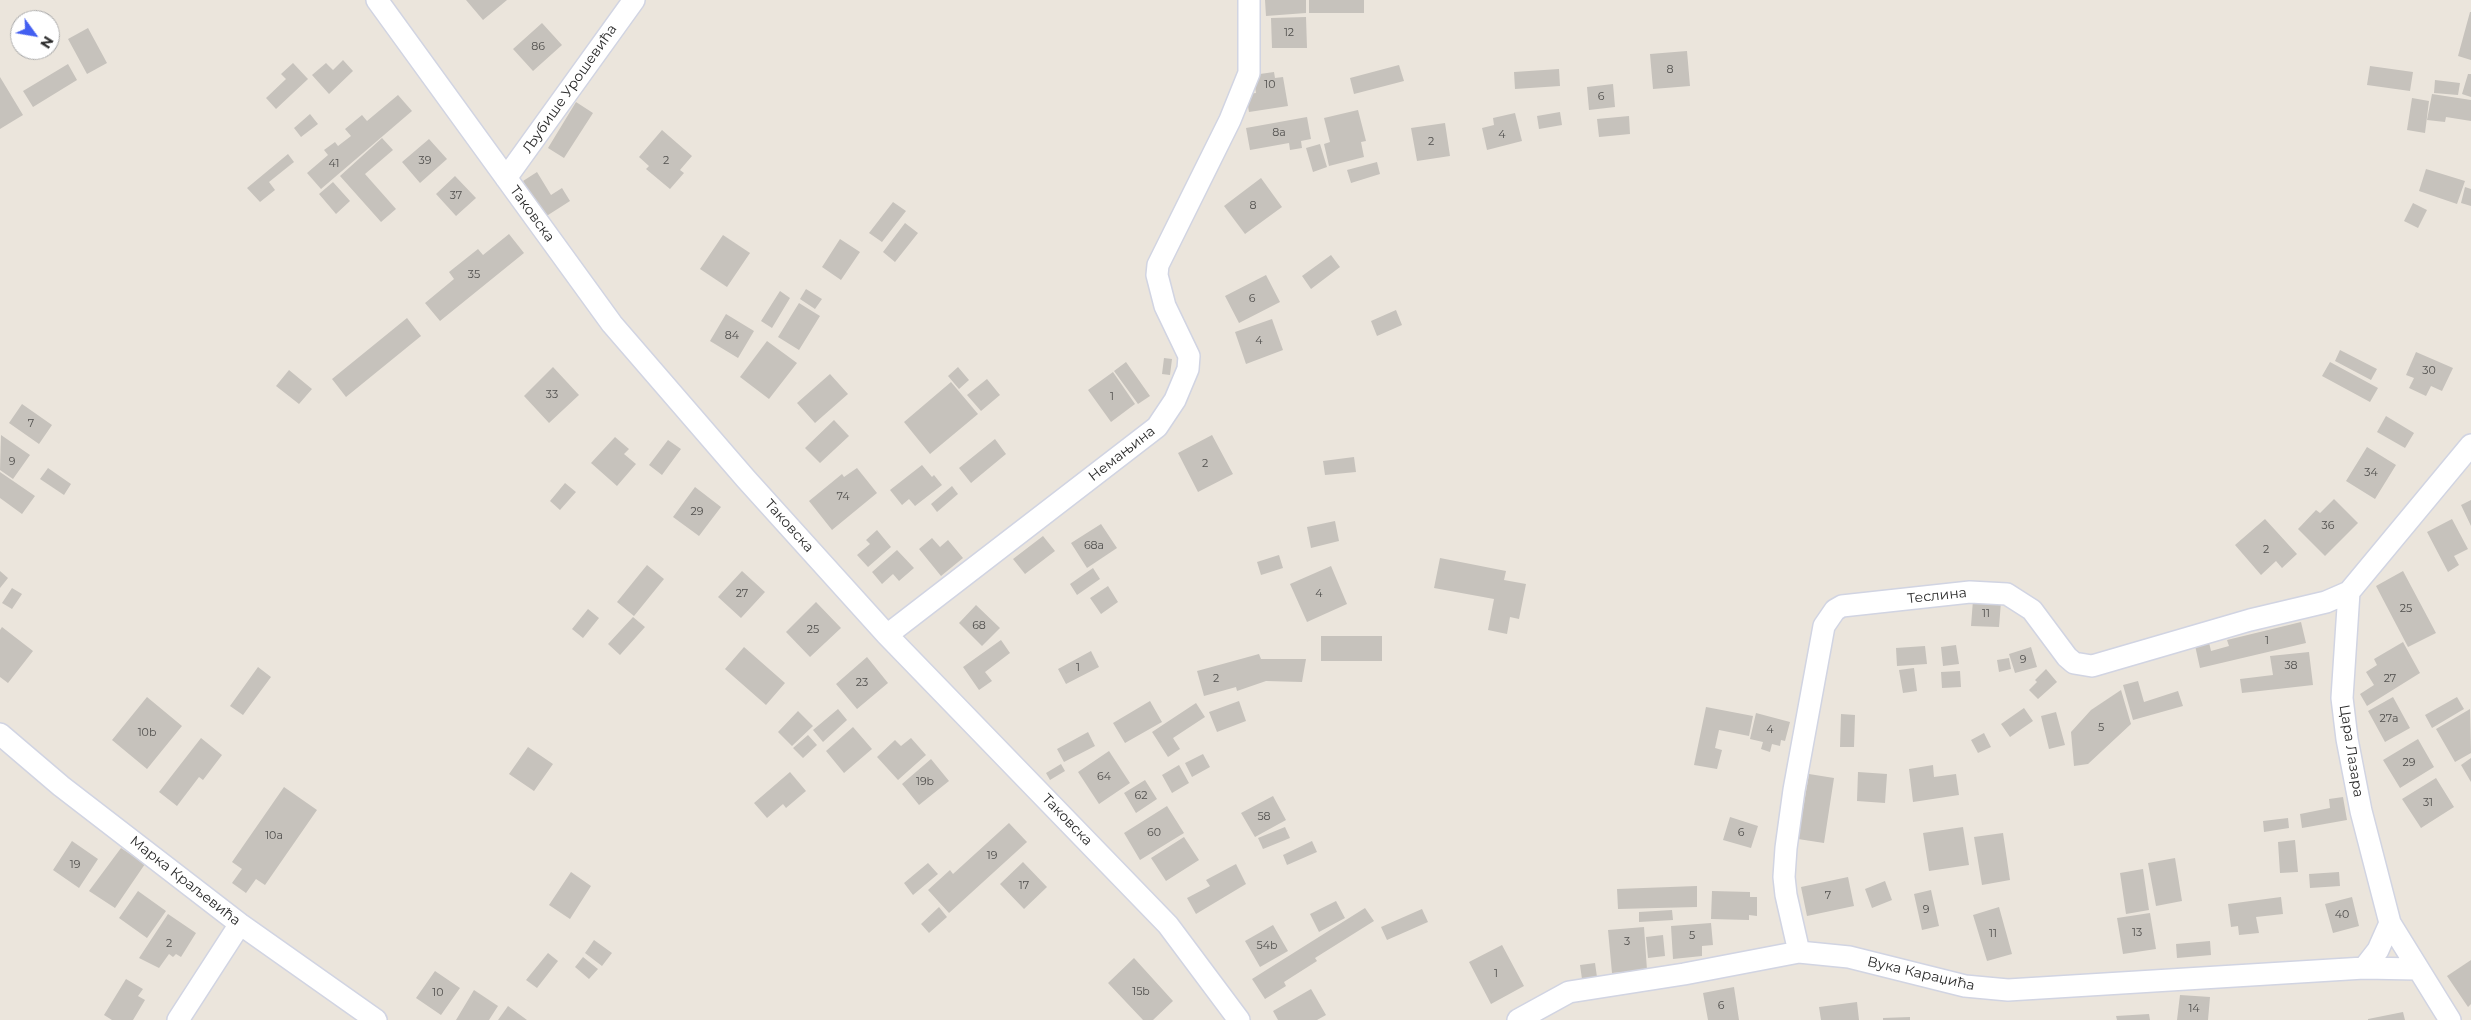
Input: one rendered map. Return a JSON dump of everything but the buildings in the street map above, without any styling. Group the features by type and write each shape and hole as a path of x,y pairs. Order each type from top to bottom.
{"street":[{"name":"Таковска","path":"377,0 612,324 746,479 887,635 1168,925 1239,1020"},
{"name":"Љубише Урошевића","path":"506,178 634,0"},
{"name":"Немањина","path":"887,635 1157,427 1176,400 1188,369 1189,356 1165,306 1157,275 1158,265 1230,120 1249,73 1249,0"},
{"path":"2349,592 2471,445"},
{"name":"Теслина","path":"1799,952 1786,895 1784,876 1786,848 1794,790 1824,626 1835,610 1842,606 1970,592 2007,594 2032,610 2067,657 2074,663 2092,666 2250,620 2326,602 2349,592"},
{"name":"Цара Лазара","path":"2349,592 2342,698 2347,739 2361,811 2390,923 2416,969 2432,989 2450,1020"},
{"name":"Марка Краљевића","path":"0,734 61,786 240,924 376,1020"},
{"path":"2364,968 2378,950 2390,923"},
{"path":"178,1020 240,924"},
{"name":"Вука Караџића","path":"1518,1020 1569,992 1684,974 1799,952 1849,957 1964,986 2008,990 2364,968 2416,969"}]}
